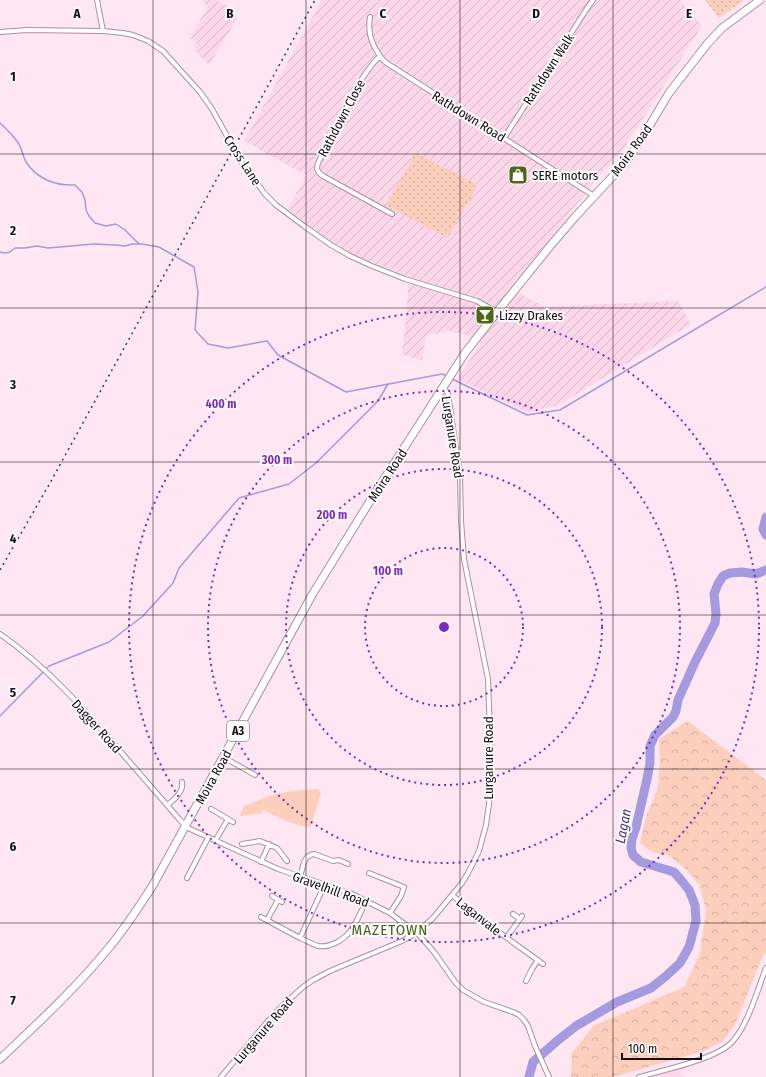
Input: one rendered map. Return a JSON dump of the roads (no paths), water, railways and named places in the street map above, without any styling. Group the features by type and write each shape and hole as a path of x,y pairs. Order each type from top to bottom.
{"highway":[{"name":"Moira Road","path":"0,1059 74,988 108,949 134,914 153,885 328,569 370,501 474,342 551,245 625,163 641,140 669,93 708,43 722,28 760,0"}],"street":[{"path":"97,0 103,31"},
{"name":"Rathdown Walk","path":"504,138 593,0"},
{"name":"Rathdown Road","path":"370,17 369,29 371,38 380,56 391,66 595,196"},
{"name":"Cross Lane","path":"0,32 27,30 123,32 140,37 154,44 163,51 200,92 212,109 242,163 265,194 282,209 316,235 350,256 412,281 477,301 497,312"},
{"name":"Rathdown Close","path":"380,56 363,77 316,167 319,174 392,214"},
{"name":"Lurganure Road","path":"221,1077 268,1021 303,987 330,971 402,941 416,933 433,918 468,873 474,862 482,840 489,804 491,782 486,669 464,559 458,461 448,394 443,388"},
{"name":"Dagger Road","path":"0,634 48,674 98,726 186,826"},
{"path":"223,757 255,775"},
{"path":"167,805 177,797 183,785 182,782"},
{"path":"211,809 233,822"},
{"path":"216,841 228,819"},
{"name":"Gravelhill Road","path":"186,826 208,838 261,862 361,898 390,913 416,933 434,952 452,978 463,990 484,1002 513,1012 524,1020 528,1026 549,1077"},
{"path":"187,878 208,838"},
{"path":"242,844 260,841 269,844 277,848 287,860"},
{"path":"261,862 269,844"},
{"path":"300,877 306,858 312,854 333,861 339,860 348,864"},
{"path":"190,872 195,875"},
{"path":"369,874 404,887 401,896 390,913"},
{"path":"300,938 325,884"},
{"name":"Laganvale","path":"452,895 478,917 543,964"},
{"path":"267,920 280,901 272,896"},
{"path":"261,917 300,938 316,945 326,946 337,942 352,930 362,910"},
{"name":"Laganvale","path":"507,937 521,917 513,914"},
{"path":"526,981 532,968 538,960"},
{"path":"639,1077 693,1062 723,1050 732,1042 740,1031 766,968"}],"waterway":[{"path":"0,123 19,144 30,168 41,177 54,183 75,185 82,192 86,210 95,223 106,226 116,224 140,244"},
{"path":"0,252 5,253 10,252 15,248 37,246 48,248 94,244 125,246 142,244 159,247 194,267 198,292 195,330 208,344 228,348 267,341 278,355 346,392 442,374 447,376"},
{"path":"452,379 527,415 560,410 766,287"},
{"path":"0,716 49,666 109,642 143,616 173,583 179,568 239,498 289,484 316,463 378,401 388,384"},
{"name":"Lagan","path":"766,517 763,529 766,535"},
{"name":"Lagan","path":"529,1077 533,1062 557,1041 576,1026 617,1002 651,988 680,963 689,947 696,921 695,905 689,890 674,872 641,862 633,855 631,848 650,763 650,746 655,735 673,717 678,700 715,623 716,614 714,594 723,576 730,573 742,572 756,574 766,570"}],"railway":[{"path":"0,570 50,483 315,0"}],"place":[{"name":"SERE motors","path":"518,175"},
{"name":"Lizzy Drakes","path":"485,315"}],"district":[{"name":"MAZETOWN","path":"390,930"}]}
